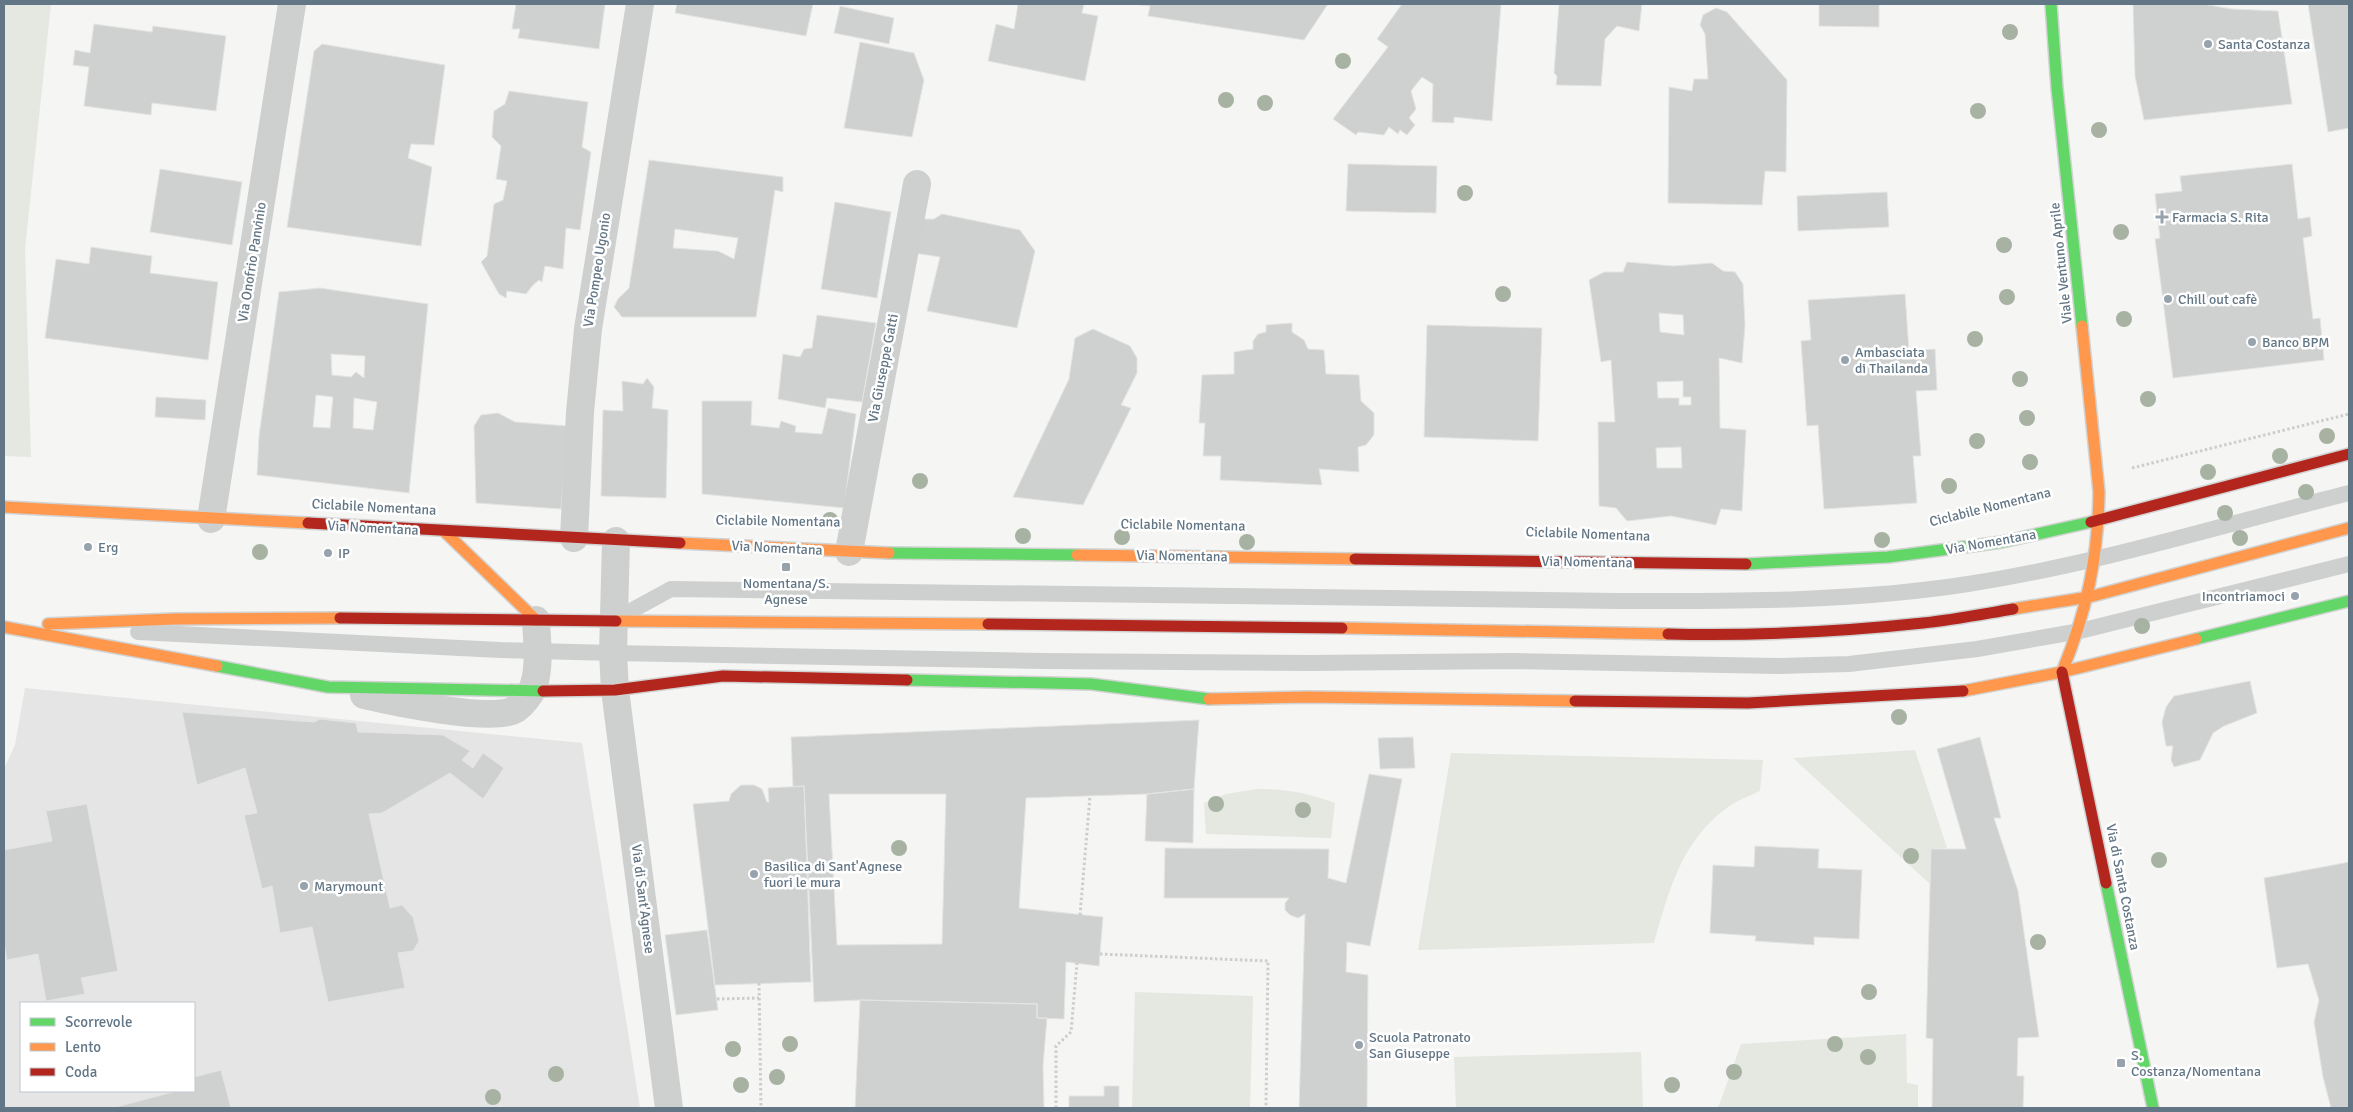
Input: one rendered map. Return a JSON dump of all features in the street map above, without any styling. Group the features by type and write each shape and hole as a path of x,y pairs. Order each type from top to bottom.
{"street":[{"name":"Via Onofrio Panvinio","path":"212,519 292,4"},
{"name":"Via Pompeo Ugonio","path":"574,538 580,412 588,328 640,4"},
{"name":"Viale Ventuno Aprile","path":"2052,4 2059,106 2099,477 2099,520 2096,559 2089,597 2080,630 2062,672"},
{"name":"Via Giuseppe Gatti","path":"849,552 917,184"},
{"name":"Via Nomentana","path":"4,507 849,552 1738,564 1818,562 1926,553 2002,542 2099,520 2349,454"},
{"path":"4,626 184,619 358,618 1310,627 1725,635 1895,627 1973,617 2089,597 2349,528"},
{"path":"4,626 416,705 497,714 518,708 531,691 537,651 536,620 444,531"},
{"name":"Via di Sant'Agnese","path":"616,541 613,653 615,690 669,1108"},
{"path":"531,691 615,690 723,676 1100,685 1118,686 1183,697 1216,699 1309,697 1748,703 1852,700 1959,692 2062,672 2349,601"},
{"name":"Via di Santa Costanza","path":"2062,672 2153,1108"}],"lane":[{"path":"614,620 671,589 1618,601 1848,598 1968,584 2096,559 2349,493"},
{"path":"4,626 613,653 1052,662 1319,663 1514,661 1778,666 1849,664 1960,652 2080,630 2349,564"}],"path":[{"path":"2099,477 2349,414"},
{"path":"1080,915 1090,796"},
{"path":"1100,954 1268,961 1266,1108"},
{"path":"1056,1108 1056,1046 1071,1032 1077,963"},
{"path":"759,983 761,1108"},
{"path":"717,999 759,998"}],"shaded area":[{"path":"4,4 51,4 25,249 31,457 4,456"},
{"name":"Marymount","path":"25,688 582,743 640,1108 4,1108 4,769 15,745"},
{"path":"1915,750 1947,848 1931,849 1930,884 1793,758"},
{"path":"1451,753 1763,760 1760,791 1728,807 1712,820 1688,851 1665,904 1654,943 1418,950"},
{"path":"1257,789 1296,792 1335,803 1331,838 1206,834 1204,803 1226,794"},
{"path":"1135,992 1253,996 1250,1108 1132,1108"},
{"path":"1906,1034 1907,1083 1918,1085 1918,1108 1718,1108 1741,1044"},
{"path":"1641,1052 1643,1108 1456,1108 1454,1057"}],"building":[{"path":"516,4 605,4 599,49 518,38 520,29 512,29"},
{"path":"677,4 813,4 806,36 675,13"},
{"path":"1018,4 1084,4 1082,13 1098,16 1085,81 988,61 996,24 1014,29"},
{"path":"1132,4 1328,4 1304,40 1148,16 1150,6"},
{"path":"1402,4 1501,4 1492,121 1454,117 1454,123 1432,122 1433,84 1422,77 1411,91 1416,109 1409,118 1415,125 1407,135 1400,130 1398,134 1389,127 1384,135 1358,132 1356,135 1333,119 1388,47 1377,39"},
{"path":"1559,4 1642,4 1639,31 1617,26 1605,39 1601,86 1556,85 1557,76 1554,73"},
{"path":"1819,4 1879,4 1879,27 1819,26"},
{"name":"Santa Costanza","path":"2133,4 2203,4 2232,9 2278,11 2292,104 2144,120 2135,76"},
{"path":"2308,4 2349,4 2349,128 2328,132"},
{"path":"840,6 894,18 889,44 834,33"},
{"path":"1716,8 1727,12 1787,80 1786,172 1765,171 1762,205 1668,203 1669,87 1692,91 1694,79 1708,79 1705,34 1700,25 1703,15"},
{"path":"94,24 152,32 153,26 226,36 216,111 152,103 151,115 84,106 89,67 73,65 75,50 90,53"},
{"path":"860,42 914,53 924,80 912,137 844,128"},
{"path":"322,44 445,65 434,145 411,144 408,158 432,167 421,246 287,227 314,51"},
{"path":"509,91 588,102 582,147 591,152 580,230 566,228 563,269 545,266 542,282 539,280 526,294 507,291 506,298 499,294 481,262 487,256 494,204 503,200 507,181 496,179 501,146 492,137 494,111 505,104"},
{"path":"649,160 783,177 783,192 775,190 756,317 622,317 614,307 618,299 629,288","holes":["675,229 738,238 734,259 718,251 673,248"]},
{"path":"1348,164 1437,166 1436,213 1346,211"},
{"path":"2292,164 2298,219 2310,217 2312,236 2303,238 2313,319 2320,318 2324,360 2173,378 2155,239 2160,238 2155,194 2182,191 2180,176"},
{"path":"160,169 242,182 232,245 150,232"},
{"path":"1887,192 1889,227 1798,231 1797,196"},
{"path":"835,202 891,212 877,298 821,289"},
{"path":"942,214 1020,230 1035,251 1017,328 927,311 940,257 914,253 918,219 934,219"},
{"path":"91,247 152,256 150,273 218,282 208,360 45,338 56,259 89,264"},
{"path":"1627,262 1673,266 1712,263 1723,271 1735,272 1743,284 1745,325 1742,363 1719,358 1720,428 1746,430 1742,511 1721,509 1716,525 1671,516 1627,521 1616,508 1599,506 1598,422 1615,422 1611,360 1601,362 1589,280 1604,272 1623,272","holes":["1659,313 1683,315 1684,335 1660,332","1683,381 1683,397 1691,397 1691,405 1679,405 1679,398 1658,398 1657,382","1681,447 1682,468 1657,468 1656,448"]},
{"path":"320,288 428,304 409,493 257,475 259,436 279,292","holes":["331,354 365,356 364,378 356,372 351,377 332,375","316,395 333,397 330,428 313,427","354,398 377,402 373,430 353,428"]},
{"path":"1905,294 1909,351 1935,349 1937,390 1916,391 1921,456 1913,456 1917,503 1824,509 1818,425 1807,426 1801,341 1811,340 1808,300"},
{"path":"817,315 876,323 862,402 827,398 825,408 778,399 783,354 800,357 804,349 812,348"},
{"path":"1292,323 1292,332 1304,340 1308,349 1324,350 1326,374 1359,375 1361,401 1374,413 1374,435 1366,445 1358,447 1359,472 1319,469 1322,485 1220,480 1221,456 1203,456 1205,423 1199,423 1202,375 1234,374 1234,352 1253,349 1253,341 1258,334 1266,332 1266,325"},
{"path":"1427,325 1542,328 1538,441 1424,437"},
{"path":"1093,329 1130,346 1137,358 1137,373 1121,405 1131,408 1083,505 1013,497 1069,379 1075,338"},
{"path":"647,378 654,387 652,408 668,410 666,498 601,496 603,410 623,411 622,381 643,384"},
{"path":"156,397 206,400 205,420 155,417"},
{"path":"702,401 752,401 751,425 779,428 781,421 796,426 795,432 822,434 828,408 856,414 844,508 702,494"},
{"path":"498,413 515,422 568,426 561,509 476,503 474,426 481,415"},
{"path":"2250,681 2257,713 2224,726 2213,733 2200,760 2174,767 2171,760 2173,746 2166,746 2162,722 2166,707 2174,696"},
{"path":"182,712 314,722 320,719 356,723 358,732 443,735 470,751 462,760 473,768 483,753 504,768 483,799 450,773 382,813 369,814 390,908 402,905 413,917 419,941 413,951 398,953 405,988 328,1002 312,927 280,933 272,886 262,889 244,815 257,813 245,768 197,785"},
{"path":"1199,720 1194,789 1147,794 1026,798 1019,908 1103,917 1099,966 1066,962 1064,1019 1037,1018 1037,1004 860,1000 814,1002 804,786 793,787 791,737","holes":["829,794 946,794 942,944 837,945"]},
{"path":"1413,737 1415,768 1380,769 1378,738"},
{"path":"1980,737 2001,818 1994,818 2018,891 2039,1037 2018,1038 2017,1076 2024,1076 2023,1108 1932,1108 1933,1039 1926,1038 1931,849 1966,849 1937,749"},
{"path":"1369,774 1402,779 1370,946 1347,942 1346,972 1368,975 1367,1108 1299,1108 1305,914 1298,918 1290,915 1285,910 1285,903 1289,898 1164,898 1165,848 1329,849 1328,878 1346,883"},
{"name":"Basilica di Sant'Agnese fuori le mura","path":"741,785 754,785 762,789 767,802 769,802 768,788 804,786 811,982 715,985 693,804 729,801 731,794"},
{"path":"1194,789 1193,843 1145,841 1147,794"},
{"path":"87,804 118,971 81,978 85,994 46,1001 38,954 7,960 4,943 4,850 52,841 46,811"},
{"path":"1755,846 1819,849 1818,868 1862,870 1859,939 1814,937 1814,945 1755,941 1756,936 1710,933 1713,865 1754,867"},
{"path":"2349,862 2349,1108 2331,1108 2323,1077 2314,1022 2319,1000 2308,964 2277,968 2264,878"},
{"path":"707,930 718,1010 676,1015 665,935"},
{"path":"860,1000 1037,1004 1037,1018 1047,1018 1043,1066 1044,1108 855,1108"},
{"path":"221,1070 231,1108 112,1108 173,1092 195,1092 195,1077"},
{"path":"1104,1086 1119,1086 1119,1108 1069,1108 1069,1096 1104,1096"}],"traffic: fast":[{"path":"2051,4 2057,88 2082,326"},
{"path":"1746,564 1888,557 2002,542 2091,522"},
{"path":"889,553 1077,555"},
{"path":"2196,639 2349,601"},
{"path":"217,666 328,687 543,691"},
{"path":"907,680 1091,684 1209,699"},
{"path":"2106,883 2153,1108"}],"traffic: slow":[{"path":"2062,672 2071,649 2090,584 2098,516 2099,492 2082,326"},
{"path":"4,507 308,523"},
{"path":"2013,609 2089,597 2349,528"},
{"path":"444,531 536,620"},
{"path":"680,543 889,553"},
{"path":"1077,555 1355,559"},
{"path":"48,624 174,619 340,618"},
{"path":"616,621 988,624"},
{"path":"4,627 217,666"},
{"path":"1342,628 1668,634"},
{"path":"1963,691 2062,672 2196,639"},
{"path":"1209,699 1309,697 1575,701"}],"traffic: jam":[{"path":"2091,522 2349,454"},
{"path":"308,523 680,543"},
{"path":"1355,559 1746,564"},
{"path":"1668,634 1764,634 1859,629 1934,622 2013,609"},
{"path":"340,618 616,621"},
{"path":"988,624 1342,628"},
{"path":"2062,672 2106,883"},
{"path":"543,691 615,690 723,676 907,680"},
{"path":"1575,701 1748,703 1963,691"}],"place":[{"name":"Santa Costanza","path":"2208,44"},
{"name":"Farmacia S. Rita","path":"2162,217"},
{"name":"Chill out cafè","path":"2168,299"},
{"name":"Banco BPM","path":"2252,342"},
{"name":"Ambasciata di Thailanda","path":"1845,360"},
{"name":"Erg","path":"88,547"},
{"name":"IP","path":"328,553"},
{"name":"Nomentana/S. Agnese","path":"786,567"},
{"name":"Incontriamoci","path":"2295,596"},
{"name":"Basilica di Sant'Agnese fuori le mura","path":"754,874"},
{"name":"Marymount","path":"304,886"},
{"name":"Scuola Patronato San Giuseppe","path":"1359,1045"},
{"name":"S. Costanza/Nomentana","path":"2121,1063"}]}
